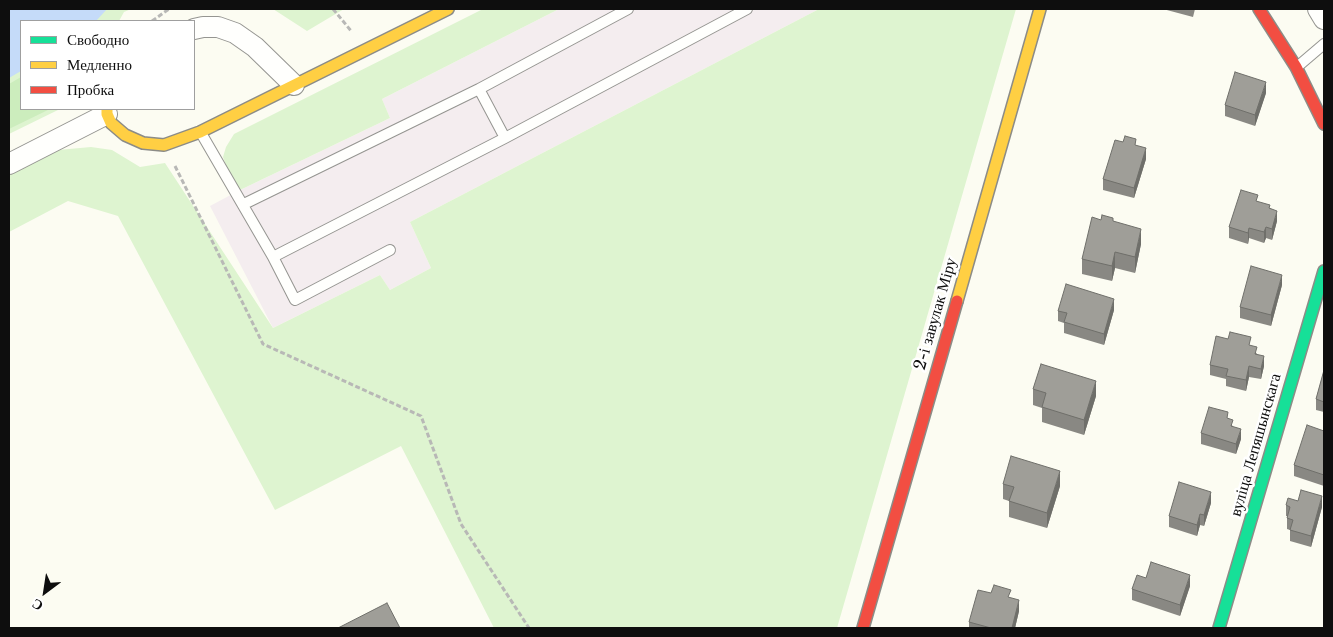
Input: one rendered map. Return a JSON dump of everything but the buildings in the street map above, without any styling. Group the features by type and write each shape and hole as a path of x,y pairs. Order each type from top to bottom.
{"street":[{"path":"9,164 107,111 111,123 126,135 143,143 164,144 200,132 448,9"},
{"name":"2-і завулак Міру","path":"863,628 1040,9"},
{"path":"1259,9 1296,68 1324,124"},
{"path":"1318,9 1324,18"},
{"path":"195,29 218,27 235,33 255,47 294,85"},
{"name":"вуліца Лепяшынскага","path":"1218,628 1324,271"}],"lane":[{"path":"244,204 479,89 628,9"},
{"path":"273,257 504,138 747,9"},
{"path":"1296,68 1324,44"},
{"path":"479,89 504,138"},
{"path":"200,132 244,204 295,300 390,250"}],"path":[{"path":"153,20 169,9"},
{"path":"164,144 263,344 421,416 462,524 529,628"}],"shaded area":[{"path":"559,9 819,9 410,222 431,268 390,290 380,275 273,328 210,206 390,118 382,99"}],"green space":[{"path":"9,9 131,9 124,12 120,20 20,20 20,110 58,110 9,134"},
{"path":"273,9 344,9 307,31"},
{"path":"483,9 559,9 382,99 390,118 240,190 228,171 223,157 226,147 234,134"},
{"path":"819,9 1016,9 837,628 494,628 401,446 275,510 118,216 68,201 9,232 9,175 58,150 91,147 112,150 140,167 165,163 273,328 380,275 390,290 431,268 410,222"},
{"path":"20,78 20,110 48,110 9,129 9,84"}],"water":[{"path":"9,9 107,9 97,20 20,20 20,72 9,78"}],"traffic: fast":[{"path":"1219,628 1324,271"}],"traffic: slow":[{"path":"107,110 111,123 125,135 143,143 164,145 200,132 448,9"},
{"path":"957,301 1040,9"}],"traffic: jam":[{"path":"1259,9 1296,67 1324,124"},
{"path":"863,628 957,301"}]}
